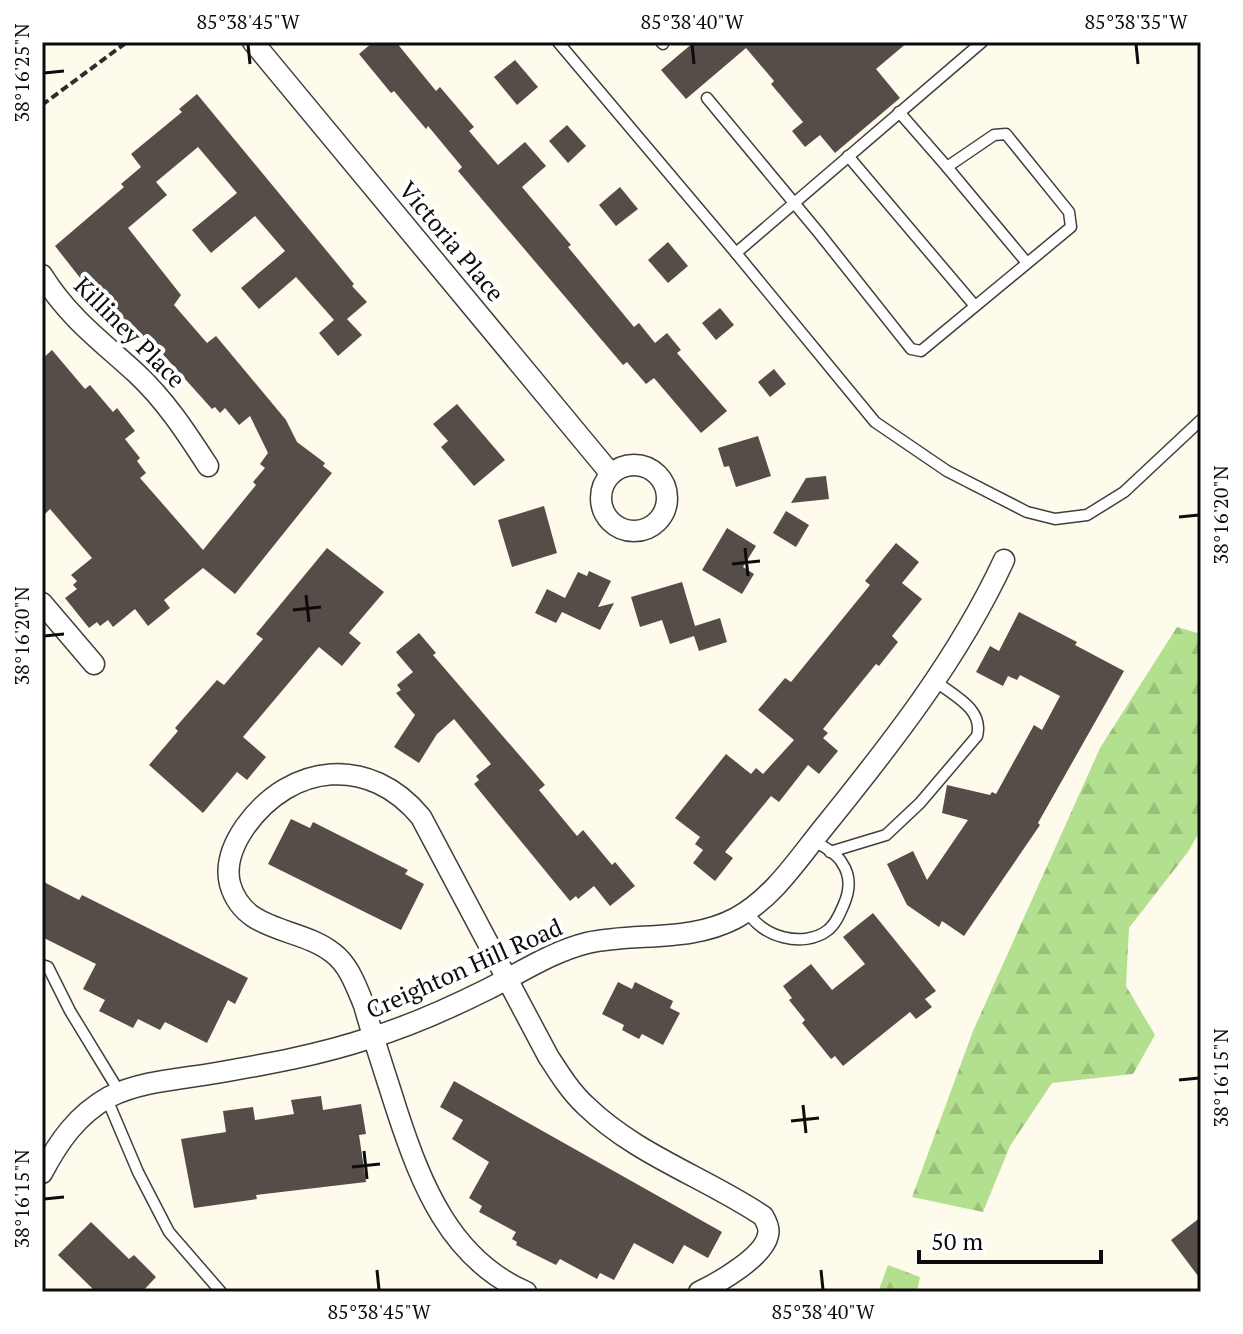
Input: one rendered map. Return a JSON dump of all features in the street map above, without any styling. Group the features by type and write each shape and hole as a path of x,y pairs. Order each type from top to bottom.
{"street":[{"name":"Victoria Place","path":"253,42 611,474"},
{"name":"Killiney Place","path":"42,275 60,304 137,374 173,412 208,466"},
{"name":"Creighton Hill Road","path":"42,1173 68,1130 113,1096 153,1083 288,1061 373,1037 403,1027 540,961 585,944 607,939 688,934 725,922 747,910 762,900 886,750 935,681 1004,560"},
{"path":"42,603 94,664"},
{"path":"526,1292 482,1265 443,1222 429,1197 414,1164 354,982 340,959 323,946 263,924 248,914 236,899 230,883 229,866 234,845 251,818 276,795 304,780 331,774 360,776 387,787 412,806 421,817 548,1056 583,1103 620,1135 763,1216 768,1235 759,1251 737,1270 699,1292"}],"lane":[{"path":"558,42 875,422 947,471 1027,512 1055,519 1087,515 1124,492 1201,420"},
{"path":"736,253 982,42"},
{"path":"707,98 911,349 921,351 1071,227 1069,212 1006,134 994,135 947,167"},
{"path":"899,112 1027,263"},
{"path":"848,156 975,306"},
{"path":"830,852 886,835 920,803 977,736 980,724 977,715 935,681"},
{"path":"747,910 764,929 792,939 815,938 830,929 847,897 849,886 841,860 813,840"},
{"path":"42,965 48,967 113,1096 138,1172 169,1232 221,1292"}],"path":[{"path":"42,105 127,42"}],"green space":[{"path":"1177,627 1201,634 1201,829 1188,852 1129,928 1126,986 1155,1035 1133,1074 1052,1083 1010,1146 983,1212 912,1197 973,1031 1100,748"},
{"path":"888,1265 920,1277 917,1292 878,1292"}],"building":[{"path":"373,42 396,42 436,91 440,87 474,127 469,131 498,165 525,142 546,166 522,187 634,327 639,323 655,343 667,333 681,350 677,353 727,411 701,433 654,378 646,384 627,362 623,365 458,171 462,167 428,126 426,129 394,91 391,93 359,54"},
{"path":"694,42 908,42 876,69 900,98 835,153 820,135 805,147 792,131 803,122 746,48 686,99 661,70"},
{"path":"515,60 538,87 517,105 494,77"},
{"path":"197,94 367,302 347,319 362,335 338,356 319,333 334,320 296,277 259,309 241,288 285,251 255,216 211,253 192,230 237,193 198,147 156,182 167,195 128,228 181,295 174,305 207,343 216,336 286,420 297,442 325,463 323,466 332,473 235,594 203,568 164,600 170,608 148,626 135,609 113,627 108,620 100,626 97,622 89,628 65,598 77,589 73,585 77,581 71,575 92,558 50,509 42,517 42,359 52,350 85,389 90,385 113,412 117,408 135,431 125,439 140,458 137,461 146,473 140,478 203,550 256,485 253,482 265,468 260,464 268,453 250,416 239,425 225,408 220,413 215,407 212,409 159,350 157,352 148,342 144,346 102,300 99,302 55,246 124,187 121,184 141,167 131,154 182,112 179,109"},
{"path":"567,125 586,146 568,163 549,141"},
{"path":"620,187 638,209 616,226 599,205"},
{"path":"668,242 688,266 668,283 648,260"},
{"path":"720,308 734,325 716,340 702,323"},
{"path":"774,369 786,384 770,397 758,382"},
{"path":"457,404 505,460 474,486 441,447 448,441 433,424"},
{"path":"758,436 771,476 736,487 729,466 724,467 718,448"},
{"path":"826,476 829,499 791,503 806,478"},
{"path":"544,506 557,553 512,567 498,520"},
{"path":"786,511 809,525 796,547 773,533"},
{"path":"727,528 756,546 743,567 754,574 742,594 702,570"},
{"path":"896,543 919,562 902,583 922,599 892,636 898,642 823,729 828,733 823,738 838,751 819,774 808,765 779,802 771,796 725,852 733,858 715,881 693,863 703,850 695,844 700,837 675,818 726,754 751,774 756,768 763,774 794,740 758,710 785,678 791,682 870,585 865,581"},
{"path":"327,548 384,592 349,633 361,643 342,666 319,647 243,737 266,757 247,780 237,772 203,813 149,765 178,731 175,728 217,680 224,685 263,639 256,634"},
{"path":"589,571 611,581 598,607 614,603 600,630 562,612 556,623 535,613 547,589 565,598 578,572 587,576"},
{"path":"682,582 695,626 720,618 727,642 699,651 694,636 670,644 662,620 640,627 631,597"},
{"path":"1019,612 1124,671 1038,823 1040,825 964,936 942,921 939,927 907,905 887,864 913,851 927,880 968,820 942,813 947,785 996,794 1034,725 1042,730 1060,696 1020,675 1017,680 1008,676 1003,686 976,672 990,646 999,651"},
{"path":"419,633 436,653 433,655 545,785 539,790 577,836 583,830 612,865 615,862 635,886 610,906 594,886 578,899 576,896 570,901 474,784 479,780 476,776 491,764 454,719 437,734 419,763 394,747 415,715 396,693 401,690 397,685 413,672 396,652"},
{"path":"291,819 310,828 313,822 408,870 405,874 424,884 401,930 268,864"},
{"path":"42,881 79,900 82,895 248,978 235,1004 228,1000 207,1043 165,1022 160,1030 138,1019 133,1028 99,1011 105,1000 83,989 96,964 42,937"},
{"path":"873,913 936,991 925,999 932,1007 916,1019 910,1012 843,1066 835,1056 831,1059 802,1023 805,1020 789,1000 792,998 783,986 811,964 832,990 865,964 843,937"},
{"path":"618,982 632,989 635,982 673,1001 670,1008 680,1013 663,1045 642,1034 639,1039 622,1030 624,1025 602,1014"},
{"path":"454,1081 722,1232 708,1258 684,1245 673,1264 634,1243 614,1280 600,1273 597,1279 560,1259 556,1265 516,1245 517,1242 512,1239 516,1232 479,1212 482,1206 469,1198 489,1162 452,1139 463,1120 440,1107"},
{"path":"321,1096 323,1110 361,1104 366,1134 359,1135 366,1182 256,1195 257,1199 194,1208 181,1139 226,1132 223,1111 253,1107 255,1120 294,1114 291,1100"},
{"path":"1201,1217 1201,1280 1171,1240"},
{"path":"91,1222 129,1259 134,1255 156,1277 142,1292 96,1292 58,1255"}]}
